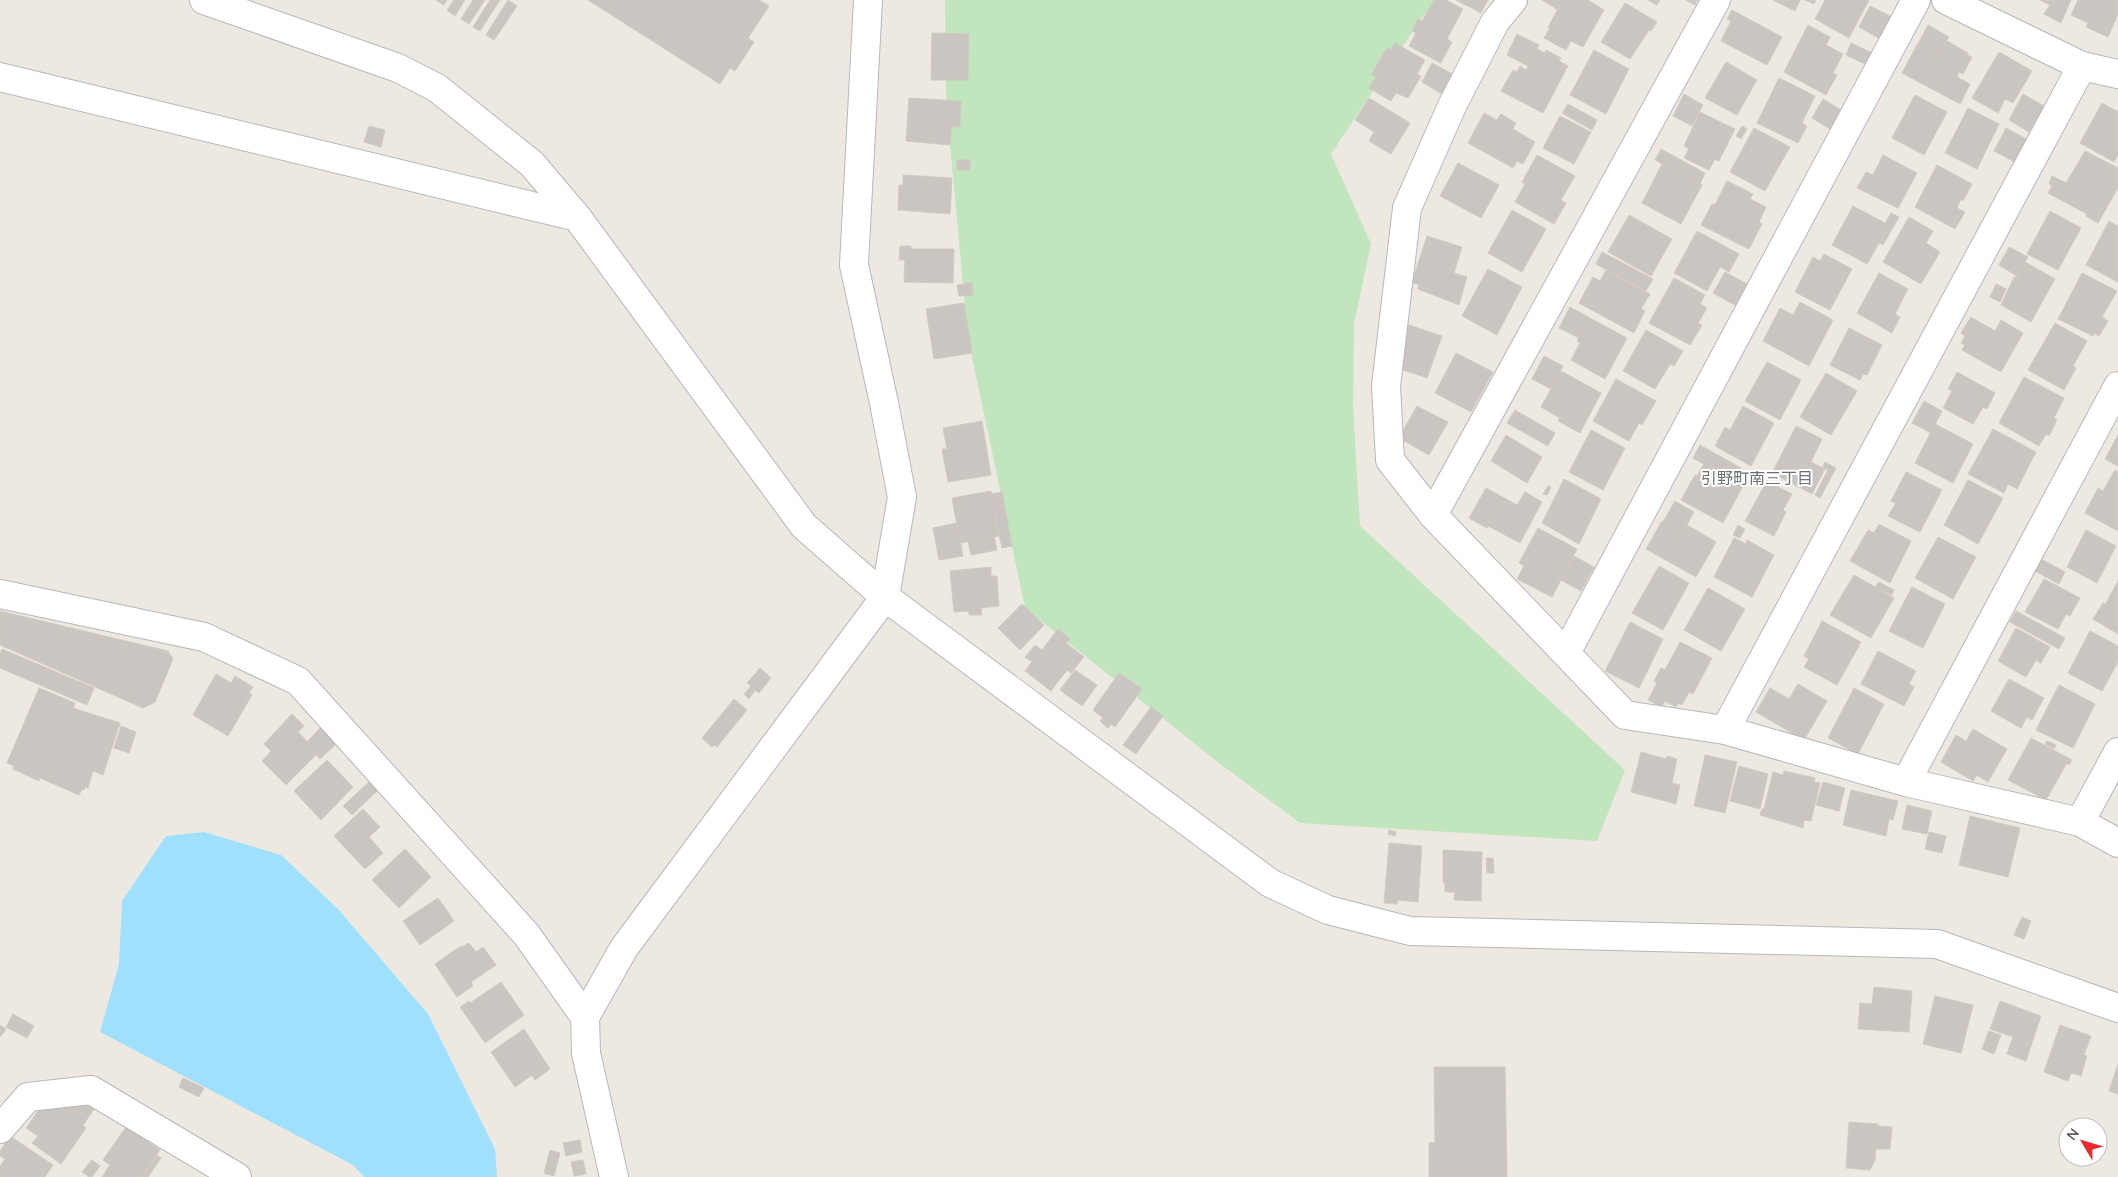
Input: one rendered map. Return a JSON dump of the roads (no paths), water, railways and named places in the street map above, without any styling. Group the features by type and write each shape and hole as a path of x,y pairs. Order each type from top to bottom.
{"street":[{"path":"204,0 398,68 437,88 532,164 578,216 804,526 885,597 1270,883 1328,910 1410,931 1937,944 2118,1008"},
{"path":"614,1177 586,1053 585,1017 624,948 885,597 902,498 884,403 854,265 868,0"},
{"path":"1513,0 1495,22 1482,47 1452,106 1407,208 1386,386 1390,460 1434,515 1625,715 1724,730 1906,782 2080,822 2118,843"},
{"path":"1434,515 1716,0"},
{"path":"1566,653 1916,0"},
{"path":"1946,0 2082,66 2118,74"},
{"path":"1724,730 2082,66"},
{"path":"0,77 578,216"},
{"path":"1906,782 2118,386"},
{"path":"0,594 204,637 298,681 526,934 585,1017"},
{"path":"2080,822 2118,752"},
{"path":"0,1129 28,1097 91,1090 232,1175"}],"water":[{"path":"204,832 281,855 338,909 428,1014 495,1149 497,1177 364,1177 353,1165 100,1032 119,964 122,901 166,836"}],"district":[{"name":"引野町南三丁目","path":"1757,478"}]}
